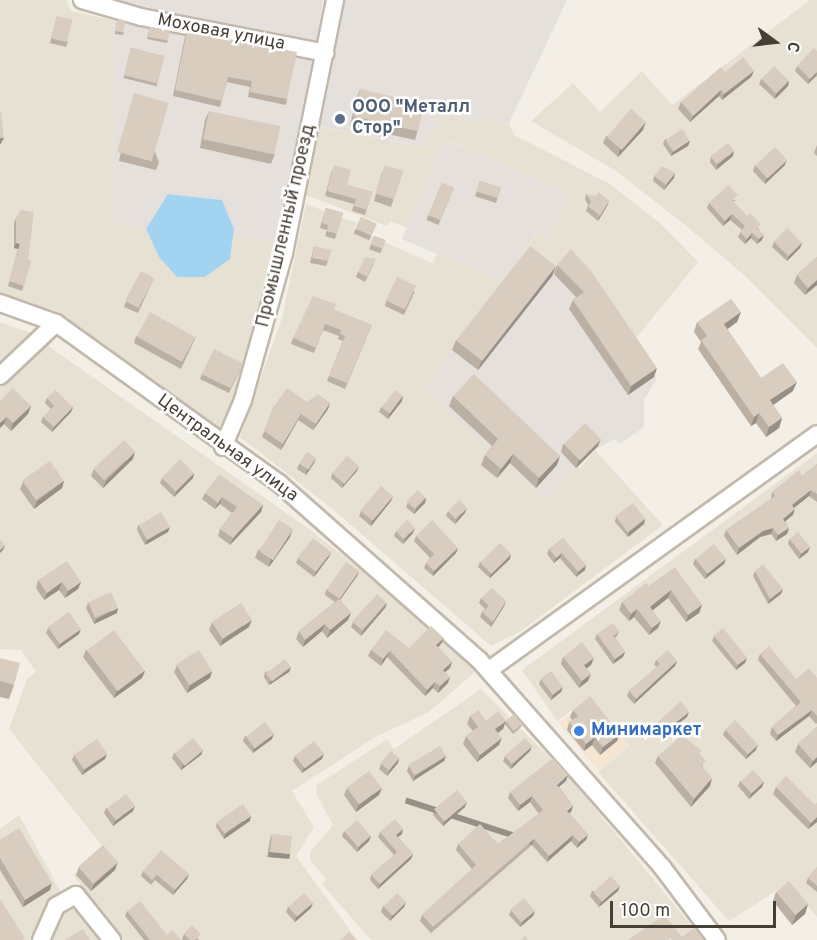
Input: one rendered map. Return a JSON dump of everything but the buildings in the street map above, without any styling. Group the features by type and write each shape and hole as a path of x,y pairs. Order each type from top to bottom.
{"street":[{"name":"Моховая улица","path":"82,0 141,17 326,53"},
{"name":"Промышленный проезд","path":"224,447 243,400 284,253 335,0"},
{"name":"Центральная улица","path":"0,303 56,323 224,447 280,484 489,670 662,867 717,940"},
{"path":"0,376 56,323"},
{"path":"489,670 817,434"},
{"path":"515,700 509,674 525,645"},
{"path":"41,940 56,906 76,895 112,940"}],"shaded area":[{"path":"0,0 66,0 71,11 113,20 114,223 146,229 159,257 205,277 230,259 233,236 274,243 235,395 219,427 74,323 0,295"},
{"path":"100,0 323,0 317,43"},
{"path":"342,0 567,0 509,123 440,117 425,147 317,126"},
{"path":"810,0 817,0 817,348 744,275 685,225 616,171 531,121 573,83 600,112 642,71 672,105"},
{"path":"113,20 311,56 315,64 274,243 233,236 221,200 168,194 146,229 114,223"},
{"path":"440,117 509,123 514,135 610,184 661,224 698,262 633,342 566,255 552,273 525,250 538,232 548,238 571,194 445,139 408,228 390,221 387,226 306,195 319,127 424,147"},
{"path":"444,139 571,194 548,239 537,232 525,250 552,273 567,254 589,279 657,378 644,400 644,427 620,444 615,439 595,450 546,500 424,388 501,281 402,239"},
{"path":"306,204 357,223 354,229 432,263 437,254 502,281 424,388 580,468 595,450 663,525 521,631 491,646 329,506 240,437 282,318"},
{"path":"0,322 31,333 0,366"},
{"path":"44,343 309,529 423,619 477,670 429,712 377,736 292,791 314,827 296,856 357,940 123,940 73,875 103,847 9,729 27,679 36,672 21,650 0,649 0,387"},
{"path":"817,453 817,917 788,883 729,921 598,772 630,745 590,697 557,721 522,670"},
{"path":"481,689 570,778 703,940 371,940 322,884 326,879 310,860 310,852 333,825 316,793 317,785 387,739 394,749"},
{"path":"590,697 630,744 598,771 559,723"},
{"path":"19,815 61,892 47,901 34,940 18,940 0,912 0,829"},
{"path":"76,905 105,940 47,940 56,919"}],"water":[{"path":"168,194 222,200 234,229 230,259 205,277 177,277 159,257 146,229"}],"place":[{"name":"ООО \"Металл Стор\"","path":"340,119"},
{"name":"Минимаркет","path":"579,731"}]}
